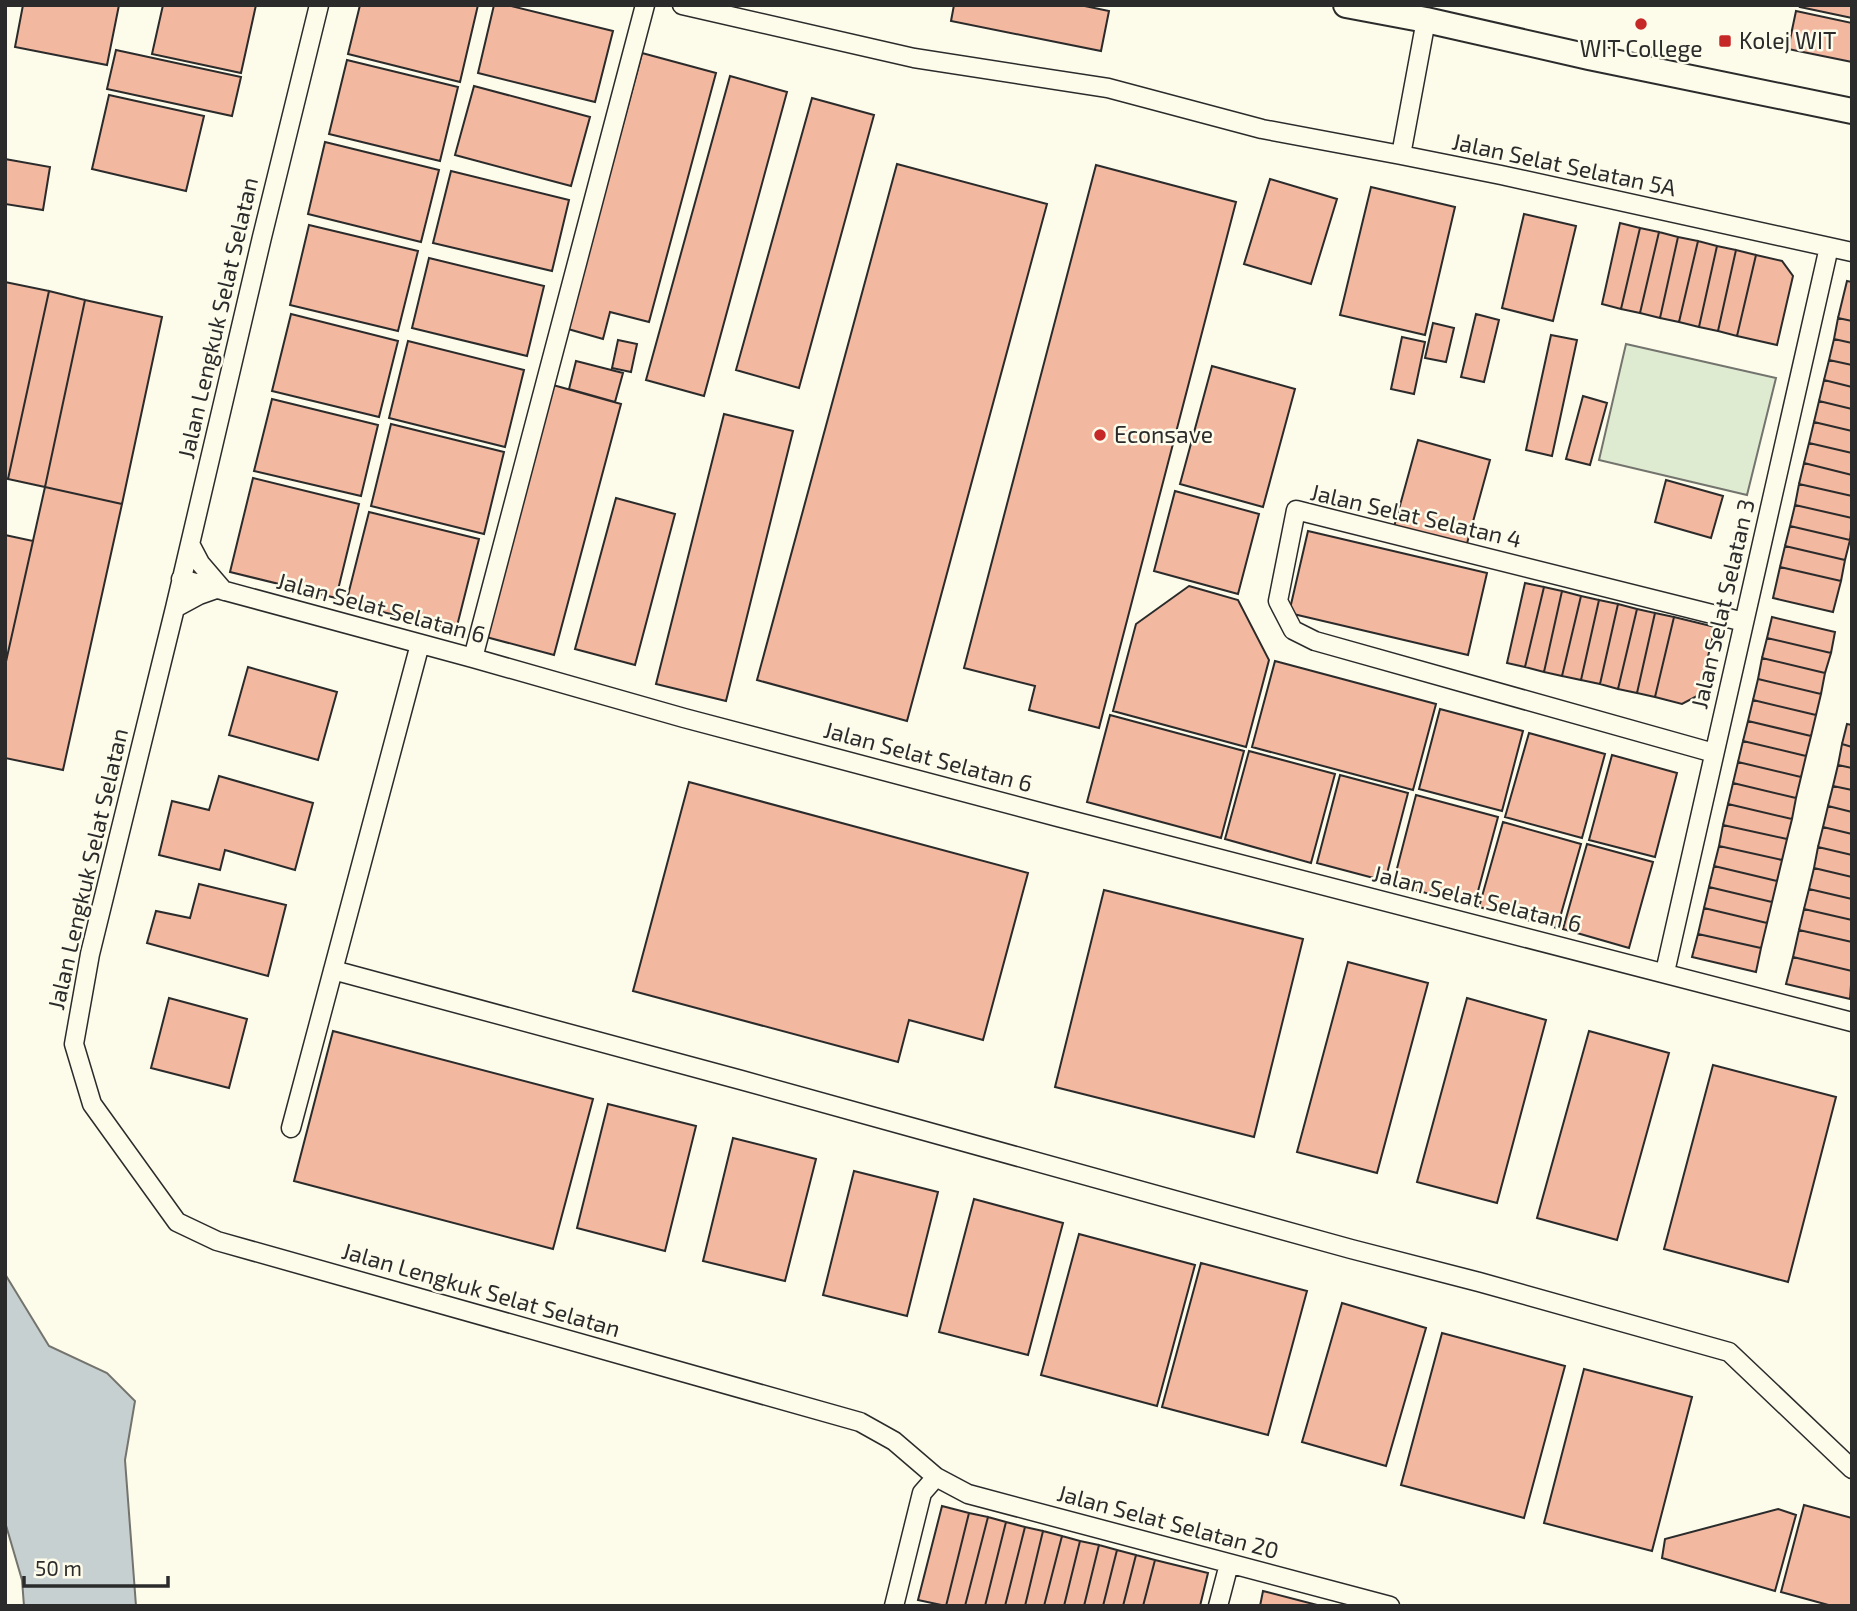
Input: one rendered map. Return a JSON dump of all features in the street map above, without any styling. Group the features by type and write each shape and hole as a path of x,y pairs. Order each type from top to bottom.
{"main road":[{"path":"1346,5 1851,110"}],"street":[{"name":"Jalan Lengkuk Selat Selatan","path":"319,5 90,954 74,1044 92,1104 177,1222 217,1241 860,1422 894,1441 936,1477"},
{"path":"473,658 645,5"},
{"name":"Jalan Selat Selatan 5A","path":"682,5 914,58 1108,89 1262,129 1501,175 1852,252"},
{"path":"1401,155 1426,20"},
{"name":"Jalan Selat Selatan 3","path":"1665,972 1829,247"},
{"name":"Jalan Selat Selatan 4","path":"1714,753 1315,641 1293,630 1278,601 1296,510 1744,622"},
{"path":"175,608 199,595 220,590 190,544"},
{"name":"Jalan Selat Selatan 6","path":"181,579 684,718 1852,1022"},
{"path":"291,1128 420,644"},
{"path":"333,970 1729,1352 1852,1469"},
{"path":"894,1606 922,1493 936,1477"},
{"name":"Jalan Selat Selatan 20","path":"936,1477 968,1494 1390,1606"},
{"path":"1218,1606 1229,1564"}],"green space":[{"path":"1626,344 1776,378 1747,495 1599,460"}],"shaded area":[{"path":"5,1274 49,1346 107,1373 135,1401 125,1460 136,1606 24,1606 22,1580 5,1522"}],"building":[{"path":"23,5 119,5 107,65 15,47"},
{"path":"163,5 256,5 241,73 152,54"},
{"path":"360,5 478,5 460,82 348,54"},
{"path":"494,5 507,5 613,31 595,102 478,73"},
{"path":"954,5 1080,5 1109,11 1101,51 951,21"},
{"path":"1852,5 1852,18 1800,7"},
{"path":"1796,11 1852,23 1852,62 1788,49"},
{"path":"116,50 241,77 232,116 107,89"},
{"path":"642,53 716,73 649,322 610,312 603,339 568,329"},
{"path":"347,60 458,87 440,161 329,134"},
{"path":"730,76 787,92 704,396 646,380"},
{"path":"474,86 590,117 571,186 455,155"},
{"path":"109,95 204,116 186,191 92,169"},
{"path":"812,98 874,115 799,388 736,370"},
{"path":"325,142 439,170 421,242 308,214"},
{"path":"5,159 50,167 43,210 5,204"},
{"path":"897,164 1047,204 907,721 757,680"},
{"name":"Econsave","path":"1096,165 1236,202 1099,728 1029,710 1035,686 964,668"},
{"path":"451,171 569,200 552,271 433,243"},
{"path":"1270,179 1337,199 1311,284 1244,264"},
{"path":"1371,187 1455,207 1425,335 1340,315"},
{"path":"1524,214 1576,226 1553,321 1502,308"},
{"path":"1620,223 1640,228 1621,309 1602,304"},
{"path":"309,225 418,251 398,331 290,305"},
{"path":"1640,228 1659,232 1640,313 1621,309"},
{"path":"1659,232 1678,237 1660,318 1640,313"},
{"path":"1678,237 1698,241 1679,322 1660,318"},
{"path":"1698,241 1717,246 1699,327 1679,322"},
{"path":"1717,246 1736,250 1718,331 1699,327"},
{"path":"1736,250 1756,255 1737,336 1718,331"},
{"path":"1756,255 1782,261 1793,276 1777,345 1737,336"},
{"path":"429,258 544,286 527,356 412,328"},
{"path":"1847,281 1852,282 1852,321 1838,318"},
{"path":"5,282 49,291 8,479 5,478"},
{"path":"49,291 85,300 45,487 8,479"},
{"path":"85,300 162,317 122,504 45,487"},
{"path":"291,314 398,341 379,417 272,391"},
{"path":"1476,314 1499,320 1484,382 1461,377"},
{"path":"1838,318 1852,321 1852,343 1834,339"},
{"path":"1433,323 1454,328 1446,362 1425,358"},
{"path":"1551,335 1577,340 1552,456 1526,450"},
{"path":"1402,337 1425,342 1414,394 1391,389"},
{"path":"1834,339 1852,343 1852,365 1829,360"},
{"path":"618,340 637,344 631,372 612,368"},
{"path":"408,341 524,370 505,447 389,418"},
{"path":"1829,360 1852,365 1852,387 1824,380"},
{"path":"576,361 623,373 615,402 569,389"},
{"path":"1212,366 1295,389 1263,507 1180,484"},
{"path":"1824,380 1852,387 1852,409 1819,401"},
{"path":"553,385 621,404 554,655 486,637"},
{"path":"1583,396 1607,403 1590,465 1566,459"},
{"path":"272,399 378,425 361,496 254,471"},
{"path":"1819,401 1852,409 1852,431 1814,422"},
{"path":"724,414 793,431 726,701 656,684"},
{"path":"1814,422 1852,431 1852,453 1809,443"},
{"path":"391,424 504,452 484,534 371,506"},
{"path":"1418,440 1490,460 1466,547 1394,527"},
{"path":"1809,443 1852,453 1852,475 1804,463"},
{"path":"1804,463 1852,475 1852,496 1799,484"},
{"path":"253,478 359,504 336,598 230,572"},
{"path":"1666,480 1723,496 1711,538 1655,522"},
{"path":"1799,484 1852,496 1852,518 1795,505"},
{"path":"45,487 122,504 63,770 5,758 5,666"},
{"path":"1175,491 1259,514 1238,594 1154,571"},
{"path":"616,498 675,514 635,665 575,649"},
{"path":"1795,505 1852,518 1850,540 1790,526"},
{"path":"369,512 479,539 456,630 346,603"},
{"path":"1790,526 1850,540 1845,560 1785,546"},
{"path":"1308,531 1487,573 1468,655 1289,613"},
{"path":"5,535 33,541 5,666"},
{"path":"1785,546 1845,560 1841,581 1780,567"},
{"path":"1780,567 1841,581 1833,612 1773,598"},
{"path":"1525,583 1544,587 1525,667 1507,663"},
{"path":"1189,586 1238,600 1269,660 1246,747 1113,711 1136,624"},
{"path":"1544,587 1562,591 1544,672 1525,667"},
{"path":"1562,591 1581,596 1562,676 1544,672"},
{"path":"1581,596 1599,600 1581,680 1562,676"},
{"path":"1599,600 1618,604 1600,684 1581,680"},
{"path":"1618,604 1637,609 1618,689 1600,684"},
{"path":"1637,609 1655,613 1637,693 1618,689"},
{"path":"1655,613 1674,617 1655,697 1637,693"},
{"path":"1674,617 1715,627 1699,695 1682,704 1655,697"},
{"path":"1772,617 1835,632 1831,653 1767,638"},
{"path":"1767,638 1831,653 1825,673 1762,658"},
{"path":"1762,658 1825,673 1821,694 1758,679"},
{"path":"1275,661 1436,704 1413,790 1252,747"},
{"path":"248,667 337,692 318,760 229,735"},
{"path":"1758,679 1821,694 1816,715 1753,700"},
{"path":"1753,700 1816,715 1811,736 1748,721"},
{"path":"1440,709 1523,731 1502,811 1419,789"},
{"path":"1110,715 1244,751 1221,838 1087,802"},
{"path":"1748,721 1811,736 1806,756 1743,741"},
{"path":"1847,724 1852,725 1852,747 1842,744"},
{"path":"1529,733 1605,754 1582,838 1505,817"},
{"path":"1743,741 1806,756 1801,777 1738,762"},
{"path":"1842,744 1852,747 1852,768 1838,765"},
{"path":"1249,751 1335,774 1311,863 1225,839"},
{"path":"1612,755 1677,773 1655,857 1589,840"},
{"path":"1738,762 1801,777 1796,798 1733,783"},
{"path":"1838,765 1852,768 1852,790 1833,786"},
{"path":"1340,775 1408,793 1385,881 1317,863"},
{"path":"219,776 313,803 295,870 225,850 220,870 159,855 172,801 209,810"},
{"path":"689,782 1028,873 983,1040 909,1020 898,1062 633,991"},
{"path":"1733,783 1796,798 1792,819 1728,804"},
{"path":"1833,786 1852,790 1852,812 1828,806"},
{"path":"1416,795 1498,817 1474,906 1393,884"},
{"path":"1728,804 1792,819 1787,839 1723,825"},
{"path":"1828,806 1852,812 1852,834 1823,827"},
{"path":"1503,822 1581,844 1557,928 1479,907"},
{"path":"1723,825 1787,839 1782,860 1719,846"},
{"path":"1823,827 1852,834 1852,855 1818,847"},
{"path":"1587,844 1653,862 1629,948 1563,929"},
{"path":"1719,846 1782,860 1777,881 1714,866"},
{"path":"1818,847 1852,855 1852,877 1814,868"},
{"path":"1714,866 1777,881 1772,902 1709,887"},
{"path":"1814,868 1852,877 1852,899 1809,889"},
{"path":"199,884 286,905 268,976 147,943 156,911 190,918"},
{"path":"1709,887 1772,902 1767,923 1704,908"},
{"path":"1809,889 1852,899 1852,920 1804,909"},
{"path":"1104,890 1303,939 1254,1137 1055,1087"},
{"path":"1704,908 1767,923 1761,948 1698,934"},
{"path":"1804,909 1852,920 1852,942 1799,930"},
{"path":"1799,930 1852,942 1852,971 1793,957"},
{"path":"1698,934 1761,948 1756,972 1692,957"},
{"path":"1793,957 1852,971 1850,999 1786,984"},
{"path":"1348,962 1428,983 1377,1173 1297,1152"},
{"path":"169,998 247,1019 229,1088 151,1068"},
{"path":"1467,998 1546,1020 1497,1203 1417,1182"},
{"path":"333,1031 593,1099 553,1249 294,1181"},
{"path":"1589,1031 1669,1053 1617,1240 1537,1218"},
{"path":"1713,1065 1836,1097 1788,1282 1664,1249"},
{"path":"608,1104 696,1126 665,1251 577,1228"},
{"path":"733,1138 816,1159 785,1281 703,1261"},
{"path":"854,1171 938,1192 907,1316 823,1295"},
{"path":"974,1199 1063,1223 1028,1355 939,1332"},
{"path":"1079,1234 1195,1265 1157,1406 1041,1375"},
{"path":"1201,1263 1307,1291 1268,1435 1162,1407"},
{"path":"1342,1303 1426,1328 1386,1466 1302,1442"},
{"path":"1442,1333 1565,1366 1524,1518 1401,1485"},
{"path":"1584,1369 1692,1397 1652,1551 1544,1523"},
{"path":"1804,1505 1852,1518 1852,1606 1832,1606 1781,1592"},
{"path":"942,1506 969,1513 946,1606 918,1600"},
{"path":"1778,1509 1796,1515 1775,1591 1662,1558 1665,1539"},
{"path":"969,1513 988,1517 965,1606 946,1606"},
{"path":"988,1517 1006,1522 985,1606 965,1606"},
{"path":"1006,1522 1025,1527 1005,1606 985,1606"},
{"path":"1025,1527 1043,1531 1025,1606 1005,1606"},
{"path":"1043,1531 1062,1536 1044,1606 1025,1606"},
{"path":"1062,1536 1080,1541 1064,1606 1044,1606"},
{"path":"1080,1541 1099,1545 1084,1606 1064,1606"},
{"path":"1099,1545 1117,1550 1103,1606 1084,1606"},
{"path":"1117,1550 1136,1555 1123,1606 1103,1606"},
{"path":"1136,1555 1155,1560 1143,1606 1123,1606"},
{"path":"1155,1560 1208,1573 1200,1606 1143,1606"},
{"path":"1263,1591 1321,1606 1260,1606"}],"place":[{"name":"WIT College","path":"1641,24"},
{"name":"Kolej WIT","path":"1725,41"},
{"name":"Econsave","path":"1100,435"}]}
